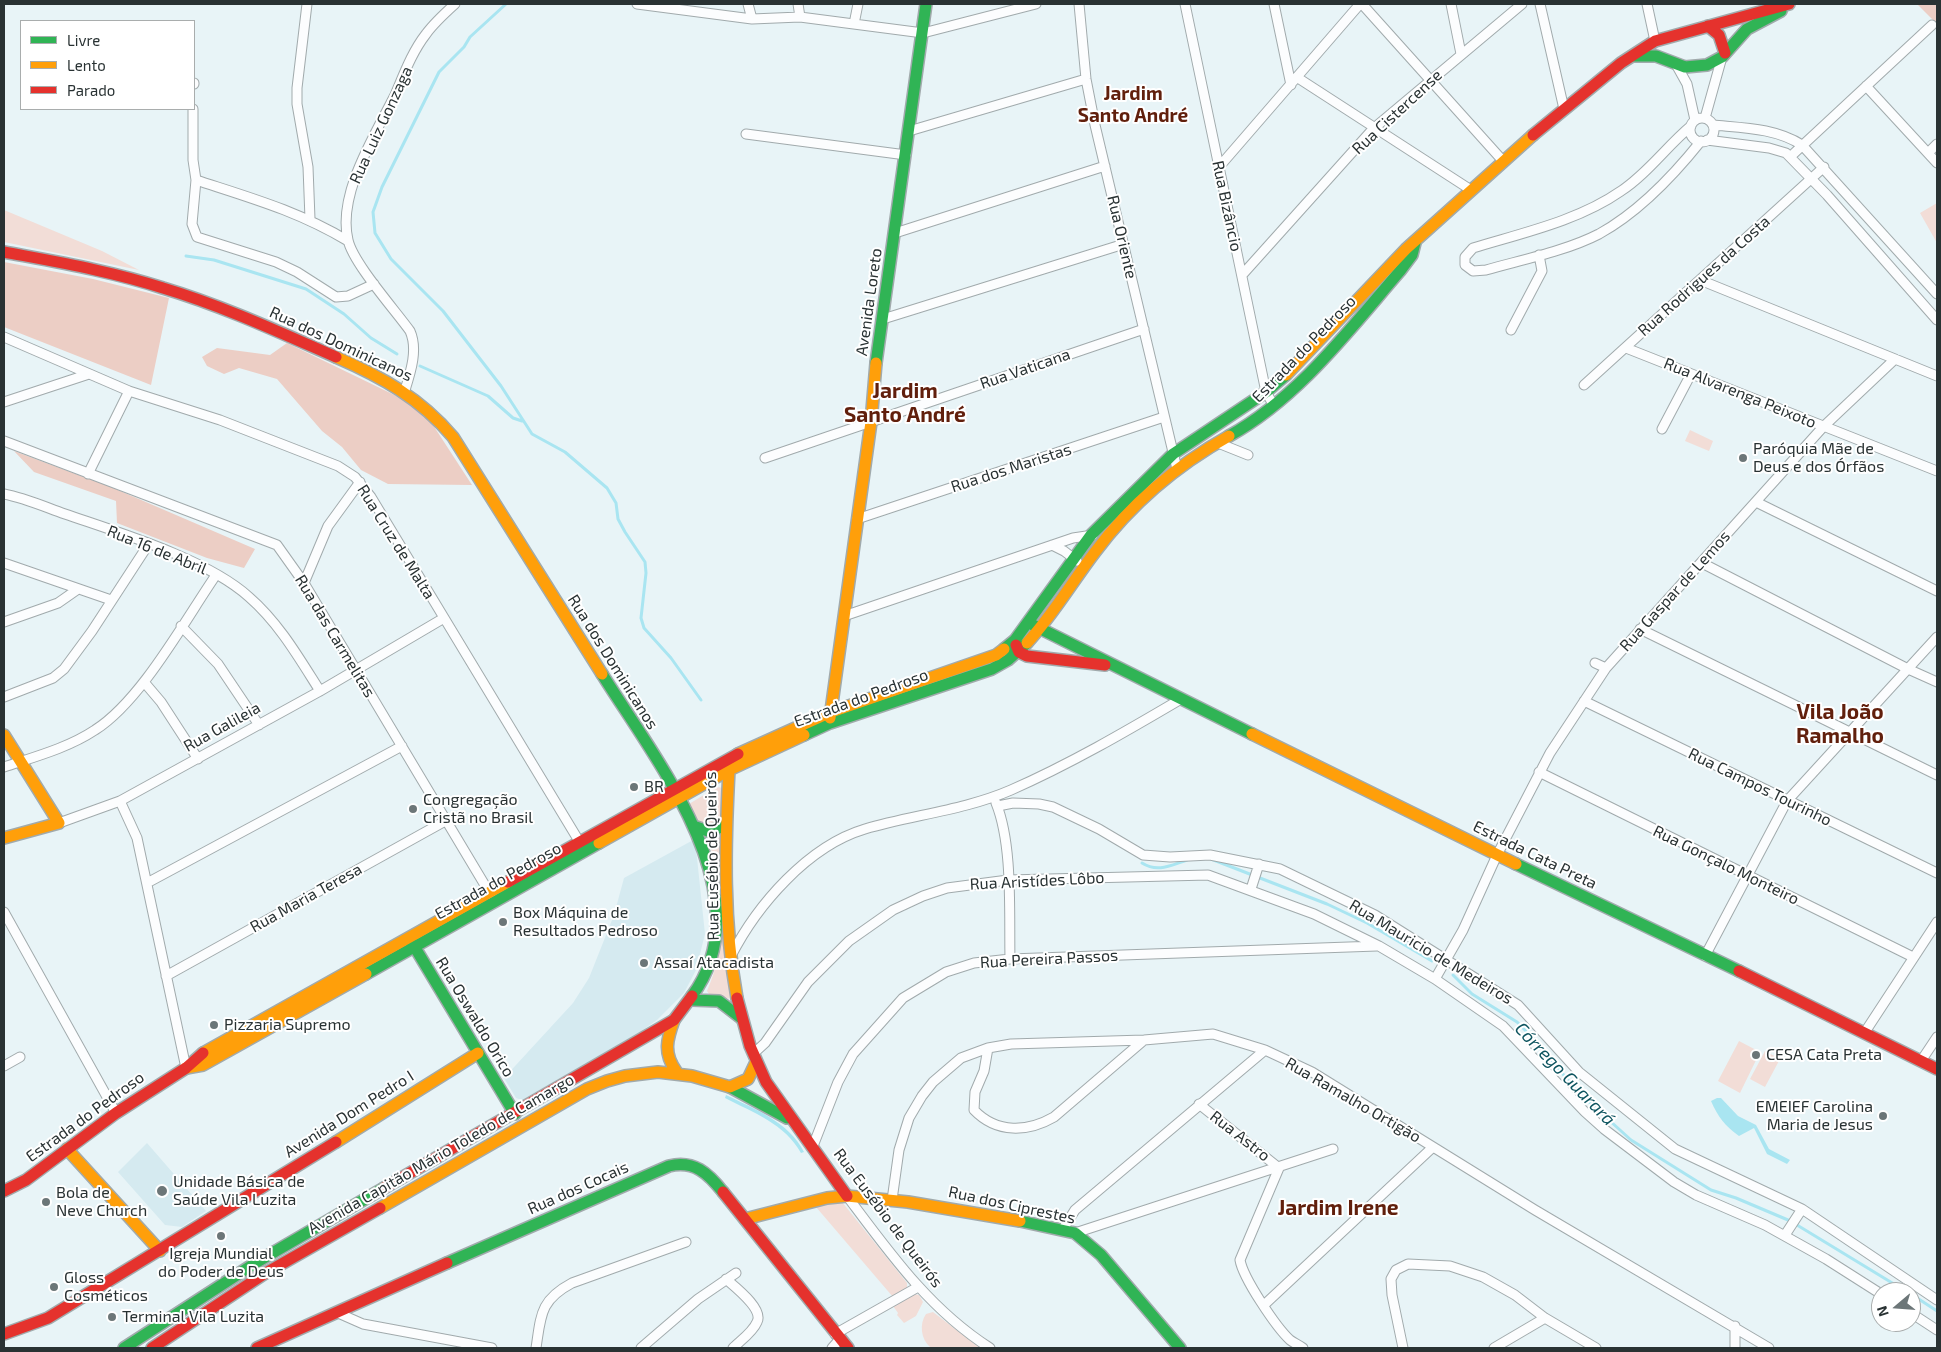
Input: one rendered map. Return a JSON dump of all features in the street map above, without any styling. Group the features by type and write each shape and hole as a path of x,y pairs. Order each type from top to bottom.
{"main road":[{"name":"Avenida Loreto","path":"830,718 926,4"},
{"name":"Estrada do Pedroso","path":"1633,56 1649,55 1674,63 1699,67 1723,55 1758,13 1789,4"},
{"name":"Estrada do Pedroso","path":"4,1191 26,1180 116,1113 186,1068 203,1065 411,941 726,765 830,718 988,659 1015,640 1091,534 1173,454 1266,392 1303,359 1406,250 1416,243 1503,161 1564,109 1655,41 1796,4"},
{"path":"1708,26 1719,35 1723,55"},
{"path":"1655,41 1674,63"},
{"name":"Estrada do Pedroso","path":"830,718 992,669 1019,652 1104,540 1177,469 1258,419 1274,406 1328,351 1380,293 1411,257 1416,243"},
{"name":"Rua dos Dominicanos","path":"4,252 140,281 182,294 296,338 405,390 418,399 453,437 676,793"},
{"name":"Estrada Cata Preta","path":"1026,625 1040,626 1180,699 1497,855 1865,1032 1937,1069"},
{"path":"1015,640 1019,652"},
{"path":"1058,660 1070,653 1072,643"},
{"name":"Estrada Cata Preta","path":"1019,652 1027,656 1081,661 1120,668"},
{"path":"4,735 59,823"},
{"name":"Rua Eusébio de Queirós","path":"726,765 726,886 732,956 741,1018 755,1058 771,1091 790,1120 813,1146 847,1196"},
{"name":"Rua Eusébio de Queirós","path":"676,793 696,827 710,865 717,924 712,960 692,1000"},
{"name":"Rua Galileia","path":"4,838 59,823"},
{"path":"696,827 712,831 726,826"},
{"name":"Rua Oswaldo Orico","path":"411,941 515,1114"},
{"path":"692,1000 718,1000 729,1006 741,1018"},
{"name":"Avenida Capitão Mário Toledo de Camargo","path":"124,1348 257,1262 674,1020 692,1000"},
{"path":"674,1020 665,1050 668,1061 676,1071"},
{"name":"Avenida Dom Pedro I","path":"4,1334 48,1318 160,1251 478,1053"},
{"path":"730,1087 744,1083 749,1079 755,1058"},
{"name":"Avenida Capitão Mário Toledo de Camargo","path":"152,1348 259,1277 580,1093 620,1077 651,1072 676,1071 730,1087"},
{"name":"Rua Eusébio de Queirós","path":"730,1087 790,1120"},
{"path":"67,1149 160,1251"},
{"name":"Rua dos Cocais","path":"257,1348 677,1163 691,1164 709,1175 848,1348"},
{"name":"Rua dos Ciprestes","path":"745,1219 827,1198 847,1196 892,1200 1008,1218 1063,1229 1075,1233 1100,1255 1180,1348"}],"street":[{"path":"307,4 297,96 308,167 310,219"},
{"name":"Rua Luiz Gonzaga","path":"405,390 415,346 414,339 410,330 374,284 348,242 346,228 349,201 357,173 419,45 436,21 455,4"},
{"path":"637,4 752,19 800,17 923,33 1036,4"},
{"path":"748,4 752,19"},
{"path":"798,4 800,17"},
{"path":"854,24 858,4"},
{"name":"Rua Oriente","path":"1079,4 1086,79 1177,469"},
{"name":"Rua Bizâncio","path":"1185,4 1266,392 1274,406"},
{"path":"1274,4 1292,86"},
{"path":"1219,167 1292,86 1361,4 1503,161"},
{"path":"1451,4 1461,54"},
{"name":"Rua Cistercense","path":"1242,275 1374,129 1430,79 1522,4"},
{"path":"1540,4 1564,109"},
{"path":"1647,4 1655,41"},
{"path":"1790,157 1932,25"},
{"path":"1705,118 1723,55"},
{"path":"1674,63 1687,84 1694,138 1704,141 1769,148 1786,153 1937,320"},
{"path":"1298,78 1374,129 1471,190"},
{"path":"909,131 1086,79"},
{"path":"1866,86 1937,162"},
{"path":"193,110 193,160 196,180 192,224 195,234 201,240 276,262 298,272 336,297 348,296 374,284"},
{"path":"1705,118 1693,123 1638,177 1608,200 1570,217 1473,248 1465,257 1466,265 1473,271 1486,270 1583,241 1618,222 1630,214 1679,168 1713,132 1713,125"},
{"path":"1705,118 1713,125 1765,130 1791,138 1802,145 1824,167 1937,294"},
{"path":"746,134 906,155"},
{"path":"1928,153 1937,144"},
{"path":"895,233 1105,166"},
{"name":"Rua Rodrigues da Costa","path":"1584,385 1824,167"},
{"path":"196,180 310,219 348,242"},
{"path":"883,319 1124,244"},
{"path":"1511,330 1542,271 1538,255"},
{"path":"1700,280 1937,376"},
{"name":"Rua Vaticana","path":"765,458 1144,329"},
{"name":"Rua Cruz de Malta","path":"4,337 129,390 220,420 349,472 360,482 582,846"},
{"name":"Rua Alvarenga Peixoto","path":"1626,348 1937,472"},
{"name":"Rua Gaspar de Lemos","path":"1434,979 1463,930 1497,855 1539,772 1606,668 1823,427 1895,358"},
{"path":"4,402 89,374"},
{"path":"1662,429 1691,374"},
{"path":"88,474 129,390"},
{"name":"Rua dos Maristas","path":"857,519 1164,417"},
{"name":"Rua das Carmelitas","path":"4,441 277,545 304,583 492,896"},
{"path":"1218,443 1248,455"},
{"path":"304,583 328,526 360,482"},
{"name":"Rua 16 de Abril","path":"4,494 195,562 238,587 262,609 286,639 320,691"},
{"path":"1756,502 1937,591"},
{"path":"844,616 1052,545 1091,534 1104,540"},
{"path":"4,698 53,678 64,669 148,545"},
{"path":"1052,545 1083,567"},
{"path":"4,563 111,600"},
{"path":"1702,563 1908,669 1937,682"},
{"path":"4,767 72,742 97,730 117,713 144,682 216,574"},
{"path":"4,622 58,603 78,589"},
{"name":"Rua Galileia","path":"59,823 120,801 356,671 444,618"},
{"path":"181,626 218,664 259,725"},
{"path":"1640,629 1850,734 1937,775"},
{"path":"1705,956 1787,801 1850,734 1937,636"},
{"path":"1595,663 1606,668"},
{"path":"144,682 161,702 198,759"},
{"path":"732,956 743,932 775,891 797,870 840,839 865,829 993,796 1035,779 1097,749 1180,699"},
{"name":"Rua Campos Tourinho","path":"1584,701 1937,873"},
{"path":"147,883 402,746"},
{"name":"Rua Gonçalo Monteiro","path":"1539,772 1913,957"},
{"path":"993,796 1002,819 1008,880 1010,959"},
{"path":"120,801 137,838 186,1068"},
{"name":"Rua Mauricio de Medeiros","path":"998,806 1013,803 1039,804 1053,807 1099,829 1144,855 1170,857 1210,855 1280,869 1375,915 1446,958 1518,1006 1579,1072 1674,1149 1802,1209 1937,1300"},
{"name":"Rua Maria Teresa","path":"166,976 447,820"},
{"path":"1259,864 1251,890 1341,927 1379,946 1434,979 1503,1026 1604,1129 1674,1182 1785,1235 1871,1288"},
{"name":"Rua Aristídes Lôbo","path":"755,1058 799,994 821,968 873,922 893,910 931,894 972,884 1008,880 1208,874 1251,890"},
{"path":"4,912 116,1113"},
{"path":"1865,1032 1937,922"},
{"path":"1338,946 1344,938 1341,927"},
{"name":"Rua Pereira Passos","path":"813,1146 838,1082 853,1054 903,998 946,972 974,963 1010,959 1379,946"},
{"name":"Rua Ramalho Ortigão","path":"892,1200 901,1139 909,1118 922,1096 952,1064 969,1054 1011,1044 1144,1040 1213,1034 1265,1050 1312,1072 1535,1210 1770,1348"},
{"path":"1921,1061 1937,1037"},
{"path":"988,1048 984,1071 975,1092 974,1110 990,1123 1025,1129 1040,1125 1054,1117 1144,1040"},
{"path":"1063,1229 1076,1210 1265,1050"},
{"path":"4,1066 20,1057"},
{"name":"Rua Astro","path":"1199,1104 1279,1168 1240,1260 1244,1275 1264,1305 1289,1339 1303,1348"},
{"path":"1264,1305 1433,1147"},
{"path":"1075,1233 1333,1149"},
{"name":"Rua Eusébio de Queirós","path":"847,1196 918,1287 952,1321 990,1348"},
{"path":"1785,1235 1802,1209"},
{"path":"536,1348 543,1308 556,1292 572,1283 686,1242"},
{"path":"1404,1348 1392,1295 1391,1279 1396,1270 1408,1264 1450,1266 1483,1277 1515,1295 1545,1318 1596,1348"},
{"path":"641,1348 698,1299 736,1273"},
{"path":"726,1279 755,1307 758,1316 757,1324 733,1348"},
{"path":"832,1348 838,1336 918,1287"},
{"path":"338,1313 363,1324 492,1348"},
{"path":"1494,1348 1545,1318"},
{"path":"1921,1320 1937,1330"},
{"path":"1734,1326 1735,1348"}],"shaded area":[{"path":"1917,4 1937,4 1937,24"},
{"path":"1937,203 1937,243 1920,213"},
{"path":"4,210 102,251 139,270 4,242"},
{"path":"4,262 93,279 169,298 151,385 4,327"},
{"path":"287,343 413,404 433,425 472,485 388,484 361,470 342,447 322,431 277,379 239,368 224,374 207,366 202,357 217,348 270,355"},
{"path":"1690,430 1713,441 1709,451 1685,441"},
{"path":"14,451 111,487 255,549 244,568 207,558 117,523 116,501 34,472"},
{"path":"717,787 723,788 721,820 708,827 697,821 689,804"},
{"path":"720,837 731,999 709,994 707,991 714,973 722,936 722,897 719,878 708,841"},
{"path":"695,839 705,934 696,970 684,993 657,1020 640,1032 522,1100 516,1098 504,1078 573,1003 589,978 614,915 624,878"},
{"path":"1739,1041 1760,1052 1740,1093 1718,1081"},
{"path":"1765,1051 1780,1059 1765,1087 1750,1079"},
{"name":"Unidade Básica de Saúde Vila Luzita","path":"147,1143 206,1211 182,1227 165,1225 118,1172"},
{"path":"842,1202 907,1283 907,1288 893,1297 816,1207"},
{"path":"914,1294 919,1295 923,1302 916,1316 904,1323 897,1315 898,1313 893,1306"},
{"path":"933,1312 980,1348 930,1347 923,1336 922,1322 926,1314"}],"water":[{"path":"726,1095 759,1111 780,1124 790,1132 804,1152 801,1153 778,1127 758,1114 725,1098"},
{"path":"1721,1098 1738,1116 1756,1125 1769,1149 1790,1160 1787,1164 1767,1154 1754,1128 1739,1136 1730,1129 1719,1116 1711,1101"}],"waterway":[{"path":"506,4 470,37 464,47 439,72 382,187 373,212 375,233 391,259 443,311 501,386 532,434 565,452 607,488 616,503 618,519 645,562 646,573 641,618 644,628 671,658 701,700"},
{"path":"186,256 214,260 306,289 344,314 371,338 397,354"},
{"path":"420,366 488,396 513,418 522,421"},
{"name":"Córrego Guarará","path":"1211,859 1327,904 1367,923 1432,961"},
{"name":"Córrego Guarará","path":"1142,863 1159,868 1187,860"},
{"name":"Córrego Guarará","path":"1453,975 1472,994 1517,1022 1577,1091 1631,1140 1711,1190 1736,1198 1788,1220"},
{"name":"Córrego Guarará","path":"1797,1225 1891,1282"},
{"name":"Córrego Guarará","path":"1921,1301 1937,1311"}],"traffic: fast":[{"path":"876,363 926,4"},
{"path":"1633,56 1656,56 1685,67 1707,65 1722,57 1747,29 1781,11"},
{"path":"1229,436 1254,420 1300,383 1342,339 1400,271 1412,255 1415,243"},
{"path":"1004,649 1015,640 1091,535 1173,454 1266,392 1286,375"},
{"path":"1033,625 1252,734"},
{"path":"804,735 830,723 992,669 1008,660 1027,643"},
{"path":"602,674 673,787 695,829 710,873 717,915 712,957 692,996"},
{"path":"696,827 708,831 726,826"},
{"path":"366,974 599,843"},
{"path":"1516,864 1739,971"},
{"path":"411,941 515,1114"},
{"path":"692,1000 719,1001 741,1018"},
{"path":"730,1087 787,1118"},
{"path":"447,1263 669,1166 686,1165 700,1170 712,1179 723,1192"},
{"path":"124,1348 257,1262 384,1188"},
{"path":"1020,1221 1075,1233 1101,1255 1180,1348"}],"traffic: slow":[{"path":"1286,375 1406,249 1533,135"},
{"path":"336,357 369,372 414,400 453,437 602,674"},
{"path":"830,718 871,422 876,363"},
{"path":"1027,643 1054,610 1095,552 1124,518 1173,473 1229,436"},
{"path":"738,754 831,712 996,655 1004,649"},
{"path":"1252,734 1516,864"},
{"path":"4,735 59,823 4,838"},
{"path":"599,843 729,770 804,735"},
{"path":"726,764 729,770 726,856 727,912 732,970 737,998"},
{"path":"203,1053 508,882"},
{"path":"186,1068 203,1065 366,974"},
{"path":"674,1020 670,1033 668,1052 676,1071"},
{"path":"336,1142 478,1053"},
{"path":"380,1208 587,1089 607,1081 625,1076 658,1072 692,1076 730,1087 748,1079 756,1062"},
{"path":"67,1149 160,1251"},
{"path":"745,1219 827,1198 847,1196 908,1202 1020,1221"}],"traffic: jam":[{"path":"1533,135 1621,63 1655,41 1789,4"},
{"path":"1708,26 1719,35 1725,53"},
{"path":"4,252 104,272 163,288 229,311 336,357"},
{"path":"1016,645 1019,652 1027,656 1105,665"},
{"path":"508,882 738,754"},
{"path":"1739,971 1937,1069"},
{"path":"384,1188 674,1020 692,996"},
{"path":"737,998 750,1046 766,1082 847,1196"},
{"path":"4,1191 26,1180 116,1113 186,1068 203,1053"},
{"path":"4,1334 48,1318 336,1142"},
{"path":"723,1192 848,1348"},
{"path":"152,1348 264,1274 380,1208"},
{"path":"257,1348 447,1263"}],"place":[{"name":"Paróquia Mãe de Deus e dos Órfãos","path":"1743,458"},
{"name":"BR","path":"634,787"},
{"name":"Congregação Cristã no Brasil","path":"413,809"},
{"name":"Box Máquina de Resultados Pedroso","path":"503,922"},
{"name":"Assaí Atacadista","path":"644,963"},
{"name":"Pizzaria Supremo","path":"214,1025"},
{"name":"CESA Cata Preta","path":"1756,1055"},
{"name":"EMEIEF Carolina Maria de Jesus","path":"1883,1116"},
{"name":"Unidade Básica de Saúde Vila Luzita","path":"162,1191"},
{"name":"Bola de Neve Church","path":"46,1202"},
{"name":"Igreja Mundial do Poder de Deus","path":"221,1236"},
{"name":"Gloss Cosméticos","path":"54,1287"},
{"name":"Terminal Vila Luzita","path":"112,1317"}],"district":[{"name":"Jardim Santo André","path":"1133,105"},
{"name":"Jardim Santo André","path":"905,403"},
{"name":"Vila João Ramalho","path":"1840,724"},
{"name":"Jardim Irene","path":"1338,1208"}]}
